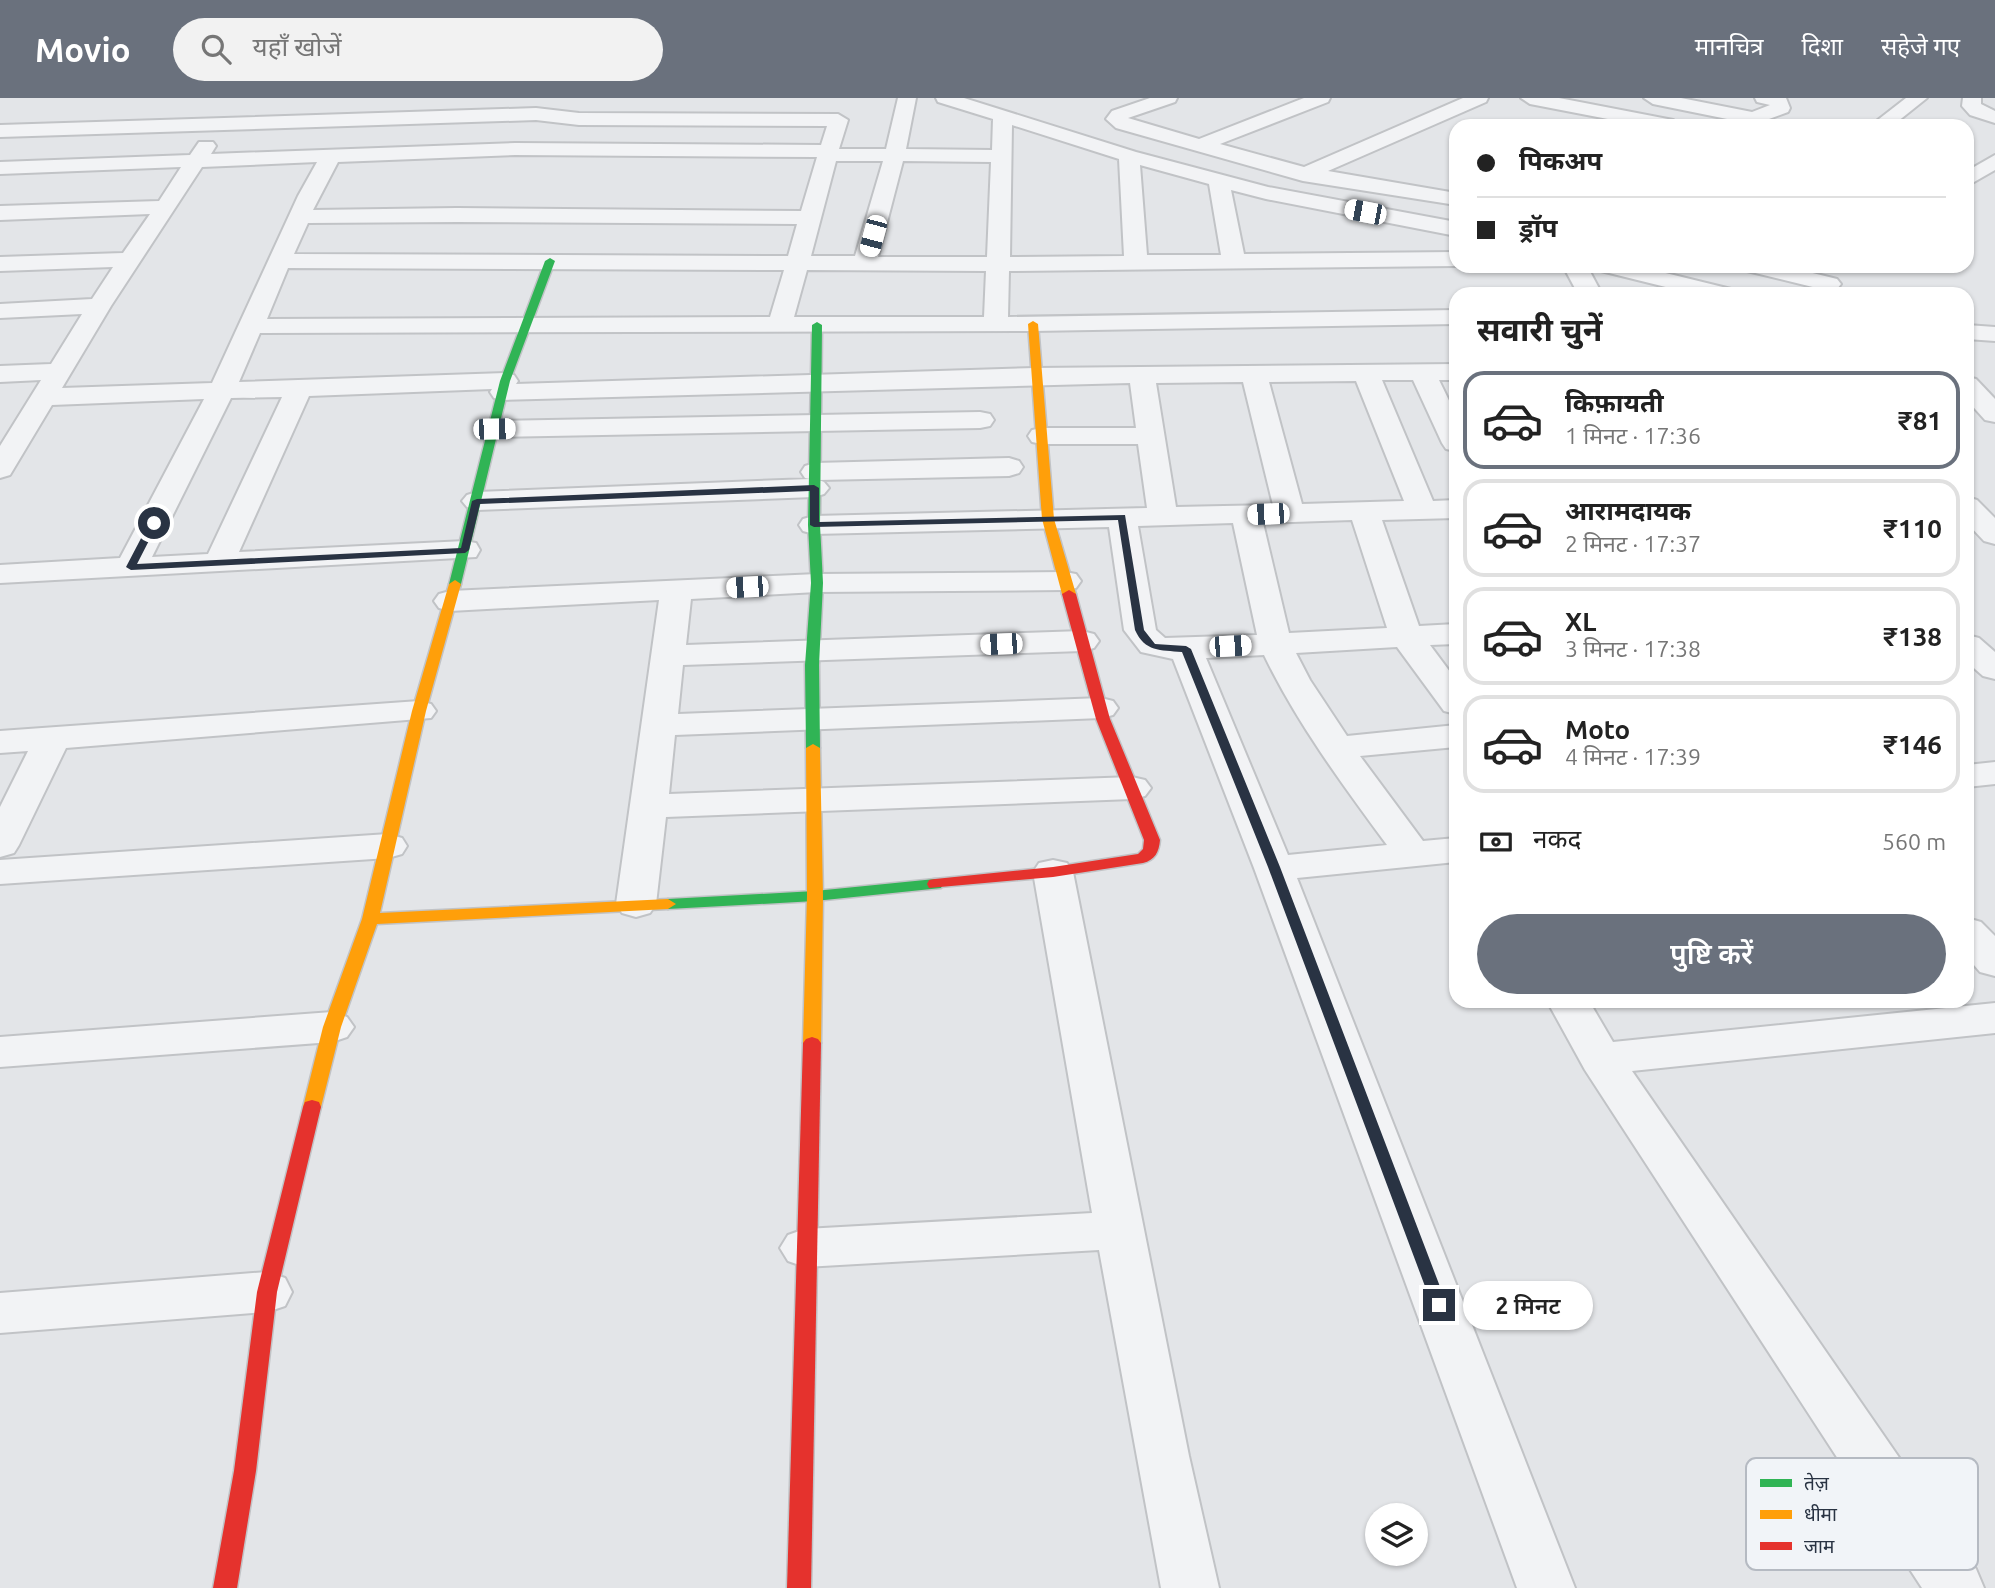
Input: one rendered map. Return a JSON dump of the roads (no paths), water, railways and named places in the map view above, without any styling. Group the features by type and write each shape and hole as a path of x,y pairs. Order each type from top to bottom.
{"street":[{"path":"0,469 11,436 44,397 99,306 239,98"},
{"path":"780,324 828,153 847,98"},
{"path":"865,263 895,155 907,98"},
{"path":"945,98 1129,156 1266,193 1449,228"},
{"path":"1168,98 1119,115 1116,119 1122,124 1306,174 1449,198"},
{"path":"1201,145 1321,98"},
{"path":"1266,193 1479,98"},
{"path":"1653,98 1752,118 1781,108 1779,102 1764,98"},
{"path":"1889,119 1917,98"},
{"path":"1972,98 1971,106 1977,111 1995,117"},
{"path":"1543,99 1640,119"},
{"path":"0,131 559,107 579,118 838,121"},
{"path":"1587,119 1603,111"},
{"path":"996,324 1003,117"},
{"path":"0,169 515,149 1001,156"},
{"path":"131,567 222,391 304,206 331,156"},
{"path":"1129,156 1136,263"},
{"path":"1974,182 1995,160"},
{"path":"8,213 35,190 53,167"},
{"path":"1219,180 1234,261"},
{"path":"1435,195 1449,188"},
{"path":"304,206 337,195"},
{"path":"1320,203 1337,259"},
{"path":"304,206 811,218"},
{"path":"8,213 165,207"},
{"path":"626,261 649,216"},
{"path":"281,261 996,264 1449,259"},
{"path":"0,264 130,260"},
{"path":"225,1588 245,1471 267,1292 332,1027 370,919 419,711 465,550 504,387 523,326 550,261"},
{"path":"1638,273 1694,287"},
{"path":"1785,273 1829,283"},
{"path":"0,311 99,306"},
{"path":"250,326 1033,324 1449,317"},
{"path":"370,919 815,896 1053,872 1143,858 1151,852 1152,840 1101,708 1048,519 1033,324"},
{"path":"799,1588 815,896 813,719 817,583 814,525 817,325"},
{"path":"1974,332 1995,334"},
{"path":"0,374 60,371"},
{"path":"1422,372 1449,428"},
{"path":"44,397 299,389 1035,376 1449,372"},
{"path":"1366,373 1422,510"},
{"path":"1142,375 1163,516"},
{"path":"1254,375 1290,513"},
{"path":"219,563 299,389"},
{"path":"1974,392 1995,415"},
{"path":"1974,416 1995,415"},
{"path":"494,429 980,420"},
{"path":"1042,436 1151,436"},
{"path":"477,501 1009,467"},
{"path":"1974,504 1995,502"},
{"path":"814,525 1449,509"},
{"path":"1364,511 1406,636 1449,694"},
{"path":"1974,512 1995,535"},
{"path":"1246,514 1275,644 1293,680 1336,748 1413,854"},
{"path":"1122,517 1140,630 1144,640 1152,646 1186,649 1449,634"},
{"path":"0,574 465,550"},
{"path":"450,601 817,583 1065,581"},
{"path":"636,904 676,590"},
{"path":"668,656 1082,641"},
{"path":"1186,649 1274,867 1546,1588"},
{"path":"1974,651 1995,669"},
{"path":"659,725 1101,708"},
{"path":"0,742 419,711"},
{"path":"1336,748 1449,737"},
{"path":"0,845 52,739"},
{"path":"1974,776 1995,774"},
{"path":"649,806 1132,788"},
{"path":"0,872 388,846"},
{"path":"1274,867 1449,851"},
{"path":"1053,872 1190,1588"},
{"path":"1974,939 1995,962"},
{"path":"1572,1008 1601,1059 1868,1458"},
{"path":"1601,1059 1995,1018"},
{"path":"0,1052 332,1027"},
{"path":"805,1248 1120,1230"},
{"path":"0,1313 267,1292"},
{"path":"1943,1570 1955,1588"}]}
